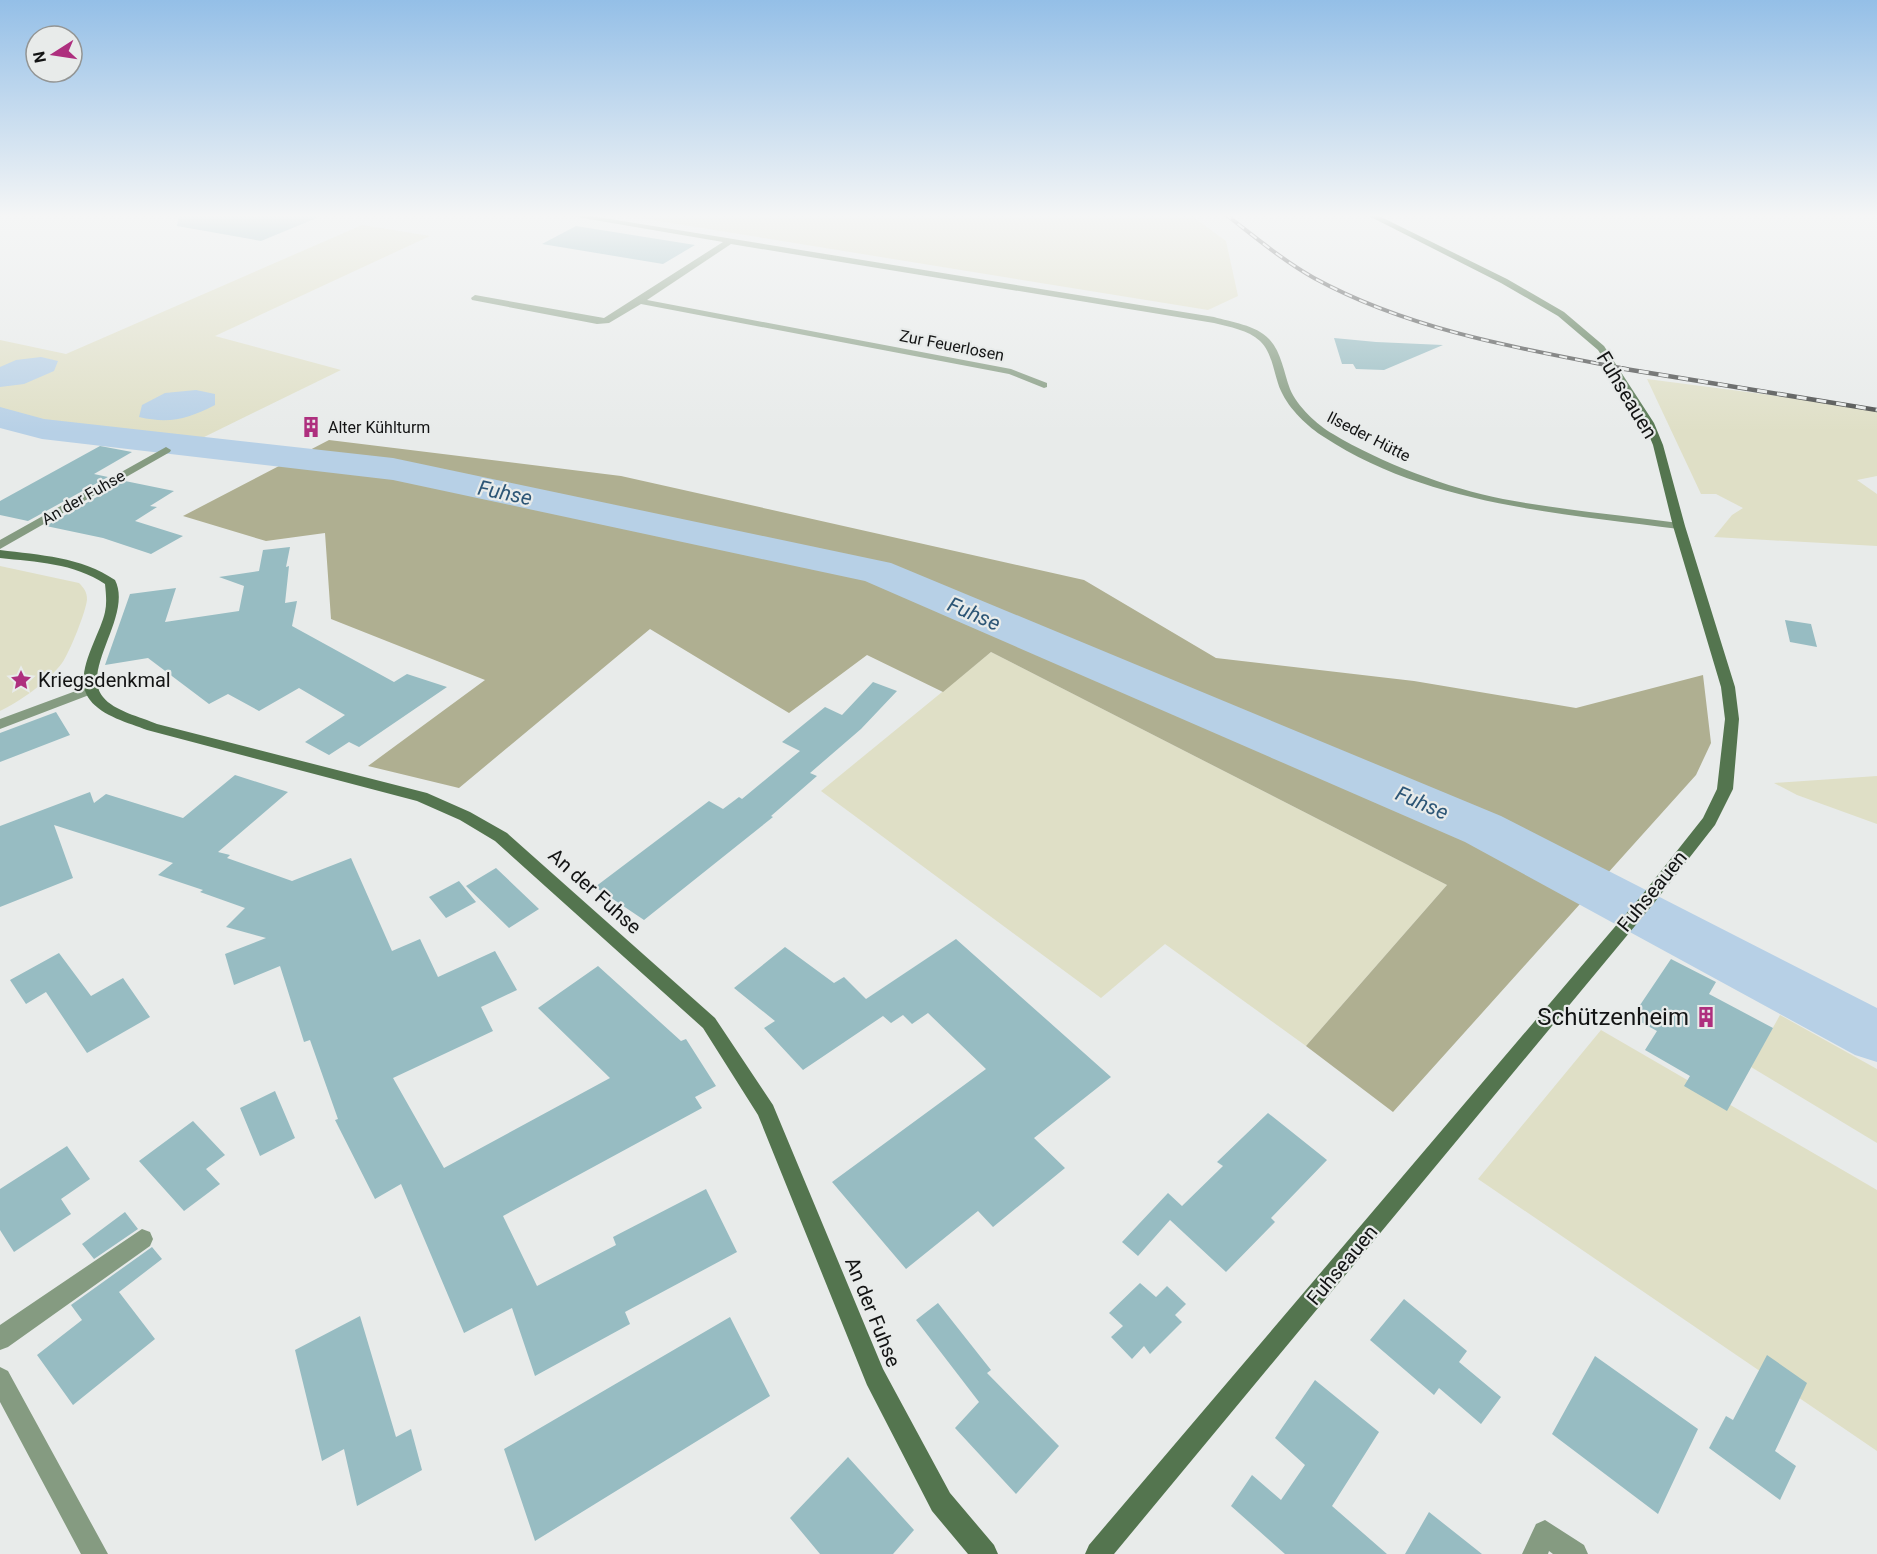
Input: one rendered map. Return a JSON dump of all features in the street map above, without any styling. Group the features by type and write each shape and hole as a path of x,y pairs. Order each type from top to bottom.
{"street":[{"path":"475,298 606,321 662,287"},
{"name":"Ilseder Hütte","path":"1006,287 1214,320 1242,327 1265,340 1277,363 1286,392 1310,422 1329,436 1380,462 1420,478 1501,502 1679,526"},
{"name":"Fuhseauen","path":"1098,1554 1648,899 1709,821 1725,789 1732,719 1728,687 1679,526 1658,445 1649,423 1601,348 1580,328 1534,297 1513,287"},
{"name":"Zur Feuerlosen","path":"640,301 1011,372 1044,385"},
{"name":"An der Fuhse","path":"0,545 166,450"},
{"path":"0,554 73,565 101,574 111,583 114,608 89,670 92,689 0,724"},
{"name":"An der Fuhse","path":"92,689 95,698 110,709 152,727 422,797 465,816 501,837 709,1023 766,1111 875,1377 941,1502 985,1554"},
{"path":"0,1339 142,1239"},
{"path":"0,1379 95,1554"},
{"path":"1534,1554 1545,1533 1575,1554"}],"green space":[{"path":"221,287 321,287 215,336 341,370 196,441 49,427 0,413 0,340 66,354"},
{"path":"1063,287 1236,287 1238,296 1208,310"},
{"path":"1647,379 1877,409 1877,476 1857,480 1877,494 1877,546 1714,537 1732,515 1743,508 1716,494 1701,494"},
{"path":"329,440 621,476 1084,580 1216,658 1414,681 1576,708 1703,675 1711,743 1696,775 1393,1112 1306,1046 1447,885 991,652 943,692 867,655 789,713 650,629 459,788 368,766 485,680 331,619 325,533 266,541 183,516"},
{"path":"0,566 79,583 85,590 87,599 77,631 62,663 50,677 16,703 0,711"},
{"path":"991,652 1447,885 1306,1046 1165,944 1101,998 821,791"},
{"path":"1877,776 1877,824 1797,795 1774,783"},
{"path":"1780,1015 1877,1069 1877,1143 1751,1067"},
{"path":"1601,1030 1877,1190 1877,1451 1478,1179"}],"water":[{"path":"41,357 58,361 54,371 24,384 0,387 0,367 16,360"},
{"path":"196,390 215,394 215,405 178,419 160,420 139,417 142,405 165,393"}],"building":[{"path":"1334,338 1443,345 1384,370 1356,369 1353,364 1342,364"},
{"path":"100,446 132,452 94,474 108,477 28,521 0,515 0,501"},
{"path":"125,481 174,491 150,506 157,507 135,521 183,536 151,554 103,538 46,526"},
{"path":"290,547 286,567 289,566 285,603 297,601 292,626 394,682 407,674 447,687 359,747 349,742 329,755 305,742 345,715 299,688 259,711 228,694 209,704 148,658 105,665 130,594 176,588 165,622 239,611 244,586 219,577 259,571 263,550"},
{"path":"1785,620 1811,624 1817,647 1790,642"},
{"path":"873,682 897,691 861,729 810,773 817,776 771,816 773,817 644,920 595,887 709,801 723,809 739,797 742,799 800,751 782,742 825,707 842,715"},
{"path":"56,712 70,735 0,762 0,733"},
{"path":"235,775 288,792 218,852 230,855 227,858 292,881 351,858 392,951 420,939 438,977 495,951 517,990 481,1007 493,1031 393,1078 444,1168 610,1078 538,1008 598,966 681,1041 686,1039 716,1086 695,1097 702,1108 503,1216 537,1286 616,1245 613,1237 706,1189 737,1252 625,1312 630,1324 535,1376 512,1308 464,1333 401,1184 375,1199 335,1120 338,1119 310,1040 304,1042 280,966 234,985 225,954 266,938 226,927 245,908 200,892 203,890 158,875 173,863 54,825 73,878 0,907 0,826 90,792 94,803 106,794 183,818"},
{"path":"496,868 539,909 509,928 466,886"},
{"path":"459,881 476,902 446,918 429,897"},
{"path":"956,939 1111,1077 1034,1138 1065,1168 993,1227 978,1211 906,1269 832,1182 986,1069 928,1013 912,1024 903,1015 891,1023 883,1016 803,1070 764,1028 775,1021 734,988 785,947 834,983 844,977 866,999"},
{"path":"59,953 91,996 123,978 150,1017 87,1053 46,992 26,1004 10,980"},
{"path":"1671,959 1716,982 1709,994 1773,1028 1727,1111 1684,1086 1690,1076 1645,1050 1657,1031 1632,1017"},
{"path":"275,1091 295,1138 260,1156 240,1108"},
{"path":"1268,1113 1327,1160 1271,1218 1275,1222 1226,1272 1170,1220 1138,1256 1122,1242 1168,1193 1182,1206 1223,1166 1217,1162"},
{"path":"193,1121 225,1155 206,1169 220,1184 184,1211 139,1161"},
{"path":"67,1146 90,1179 61,1199 71,1214 14,1252 0,1230 0,1189"},
{"path":"125,1212 138,1229 94,1259 82,1244"},
{"path":"152,1247 162,1259 119,1292 155,1339 73,1405 37,1355 82,1320 71,1305"},
{"path":"1140,1283 1156,1297 1167,1286 1186,1304 1175,1315 1182,1322 1150,1354 1144,1346 1132,1359 1111,1337 1123,1326 1109,1313"},
{"path":"1404,1299 1467,1351 1459,1362 1501,1397 1481,1424 1439,1388 1434,1395 1370,1340"},
{"path":"938,1303 991,1370 987,1373 1059,1446 1016,1494 955,1428 979,1402 916,1320"},
{"path":"360,1316 396,1437 411,1429 422,1470 357,1506 344,1449 322,1461 295,1350"},
{"path":"730,1317 770,1396 535,1541 504,1449"},
{"path":"1767,1355 1807,1383 1775,1451 1796,1466 1780,1500 1709,1448 1726,1416 1733,1420"},
{"path":"1595,1356 1698,1429 1658,1514 1552,1434"},
{"path":"1315,1380 1379,1432 1332,1506 1387,1554 1285,1554 1231,1506 1252,1475 1281,1500 1305,1465 1275,1438"},
{"path":"848,1457 914,1530 893,1554 820,1554 790,1518"},
{"path":"1429,1512 1482,1554 1405,1554"}],"waterway":[{"name":"Fuhse","path":"0,417 42,429 393,469 877,572 1483,829 1877,1037"}],"railway":[{"path":"1331,287 1388,311 1466,336 1627,369"},
{"path":"1619,368 1877,410"}],"place":[{"name":"Alter Kühlturm","path":"311,427"},
{"name":"Kriegsdenkmal","path":"21,680"},
{"name":"Schützenheim","path":"1706,1017"}]}
